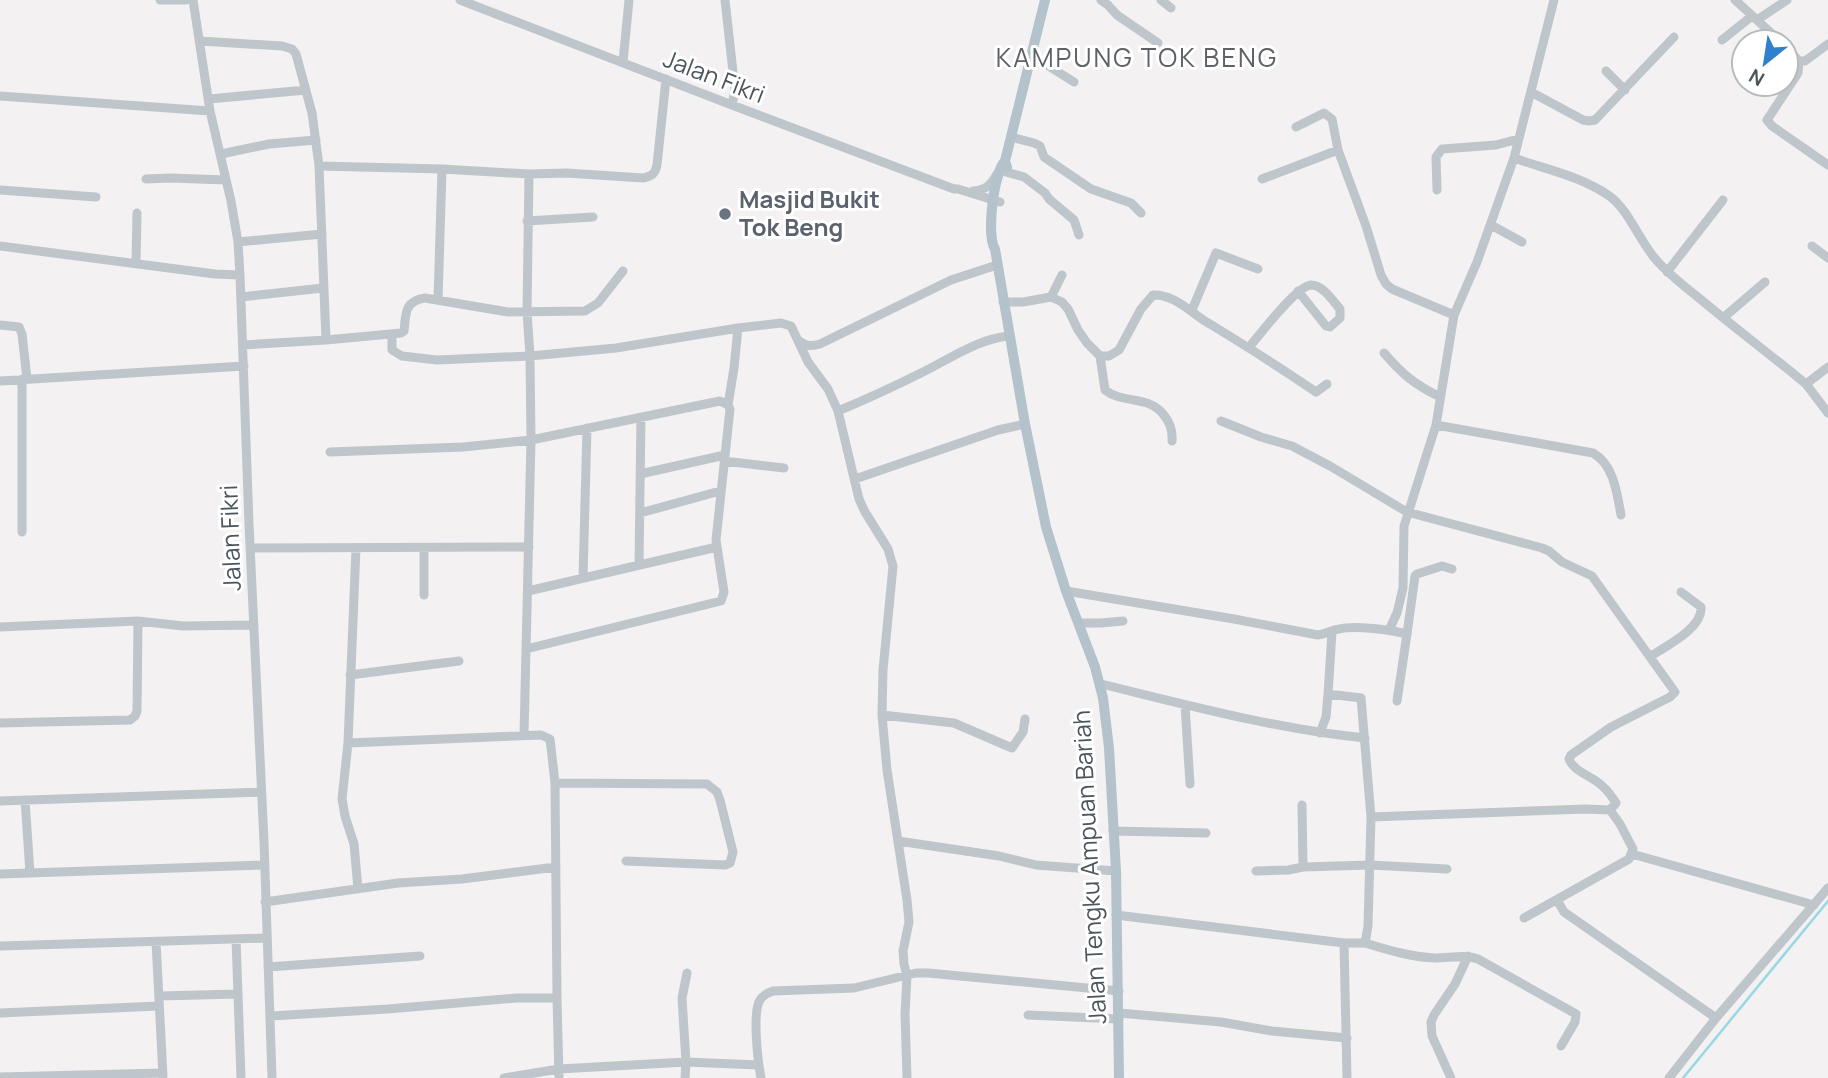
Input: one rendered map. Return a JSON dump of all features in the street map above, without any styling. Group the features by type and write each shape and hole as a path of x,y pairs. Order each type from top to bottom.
{"main road":[{"name":"Jalan Tengku Ampuan Bariah","path":"1045,0 1004,166 991,237 1046,527 1066,591 1101,684 1109,748 1116,871 1119,1078"}],"street":[{"path":"160,0 186,0"},
{"name":"Jalan Fikri","path":"193,0 210,111 238,242 272,1078"},
{"name":"Jalan Fikri","path":"460,0 967,196 996,204"},
{"path":"623,62 629,0"},
{"path":"725,0 735,90 732,106"},
{"path":"1101,0 1117,15 1158,43"},
{"path":"1161,0 1171,8"},
{"path":"1389,630 1397,613 1403,588 1404,526 1436,425 1454,315 1514,158 1554,0"},
{"path":"1735,0 1765,28"},
{"path":"1722,40 1787,0"},
{"path":"1531,92 1589,121 1595,120 1674,37"},
{"path":"200,41 282,46 292,49 296,54 312,113 319,166 326,340"},
{"path":"1800,61 1805,61 1828,44"},
{"path":"1031,55 1074,82"},
{"path":"1606,71 1625,90"},
{"path":"319,166 567,173 643,178 651,176 656,172 666,79"},
{"path":"209,99 306,90"},
{"path":"0,96 210,111"},
{"path":"1781,98 1766,120 1828,165"},
{"path":"1296,127 1324,113 1332,119 1338,150 1386,284 1454,315"},
{"path":"1011,137 1034,142 1040,146 1044,157 1091,189 1131,203 1141,213"},
{"path":"1437,190 1436,157 1442,149 1496,145 1518,139"},
{"path":"221,154 269,144 316,140"},
{"path":"1262,179 1338,150"},
{"path":"1514,158 1579,179 1609,196 1667,272 1806,384 1828,413"},
{"path":"968,192 982,190 1004,166 1045,192 1049,199 1074,220 1079,235"},
{"path":"439,300 442,169"},
{"path":"524,736 531,440 527,312 529,174"},
{"path":"146,179 226,180"},
{"name":"Jalan Fikri","path":"954,189 996,204"},
{"path":"0,190 96,197"},
{"path":"1667,272 1723,200"},
{"path":"136,264 137,212"},
{"path":"527,222 593,217"},
{"path":"1490,225 1522,242"},
{"path":"238,242 322,234"},
{"path":"0,246 240,275"},
{"path":"1812,246 1828,258"},
{"path":"1192,310 1216,253 1258,269"},
{"path":"797,339 810,347 820,344 951,281 997,265"},
{"path":"243,345 401,333 404,331 406,310 411,303 425,298 508,312 574,312 592,308 598,303 623,271"},
{"path":"1051,297 1062,275"},
{"path":"1723,318 1765,282"},
{"path":"1249,347 1298,291 1312,285 1319,288 1340,309 1340,318 1330,327 1326,326 1298,291"},
{"path":"241,297 323,288"},
{"path":"1100,356 1109,356 1119,350 1141,309 1153,295 1162,295 1192,310 1206,322 1249,347 1315,392 1327,384"},
{"path":"1003,302 1051,297 1062,302 1087,343 1100,356 1105,390 1112,396 1152,404 1159,409 1169,421 1172,441"},
{"path":"392,334 392,350 402,356 437,360 530,356 616,348 738,328 785,323 791,326 808,362 828,390 838,411 859,499 888,548 894,566 883,670 882,715 887,770 909,922 904,951 907,976 907,1078"},
{"path":"0,326 19,327 22,334 25,379 22,532"},
{"path":"526,649 722,601 724,592 717,547 720,491 738,328"},
{"path":"838,411 891,388 978,343 1009,335"},
{"path":"808,362 811,353 820,344"},
{"path":"1384,353 1413,383 1440,397"},
{"path":"0,381 244,366"},
{"path":"1806,384 1828,367"},
{"path":"330,453 463,447 531,440 720,401 729,405"},
{"path":"639,565 641,417"},
{"path":"1221,421 1261,438 1292,446 1408,512 1542,548 1562,562 1587,572 1674,689 1673,695 1611,727 1571,755 1569,759 1572,766 1595,780 1609,793 1616,803 1610,810"},
{"path":"855,479 998,430 1025,424"},
{"path":"1436,425 1593,453 1604,461 1613,481 1621,515"},
{"path":"583,578 587,428"},
{"path":"640,474 724,458 784,468"},
{"path":"640,513 720,491"},
{"path":"250,548 529,547"},
{"path":"528,591 717,547"},
{"path":"356,548 348,743 342,803 354,844 358,889"},
{"path":"424,548 424,594"},
{"path":"1397,701 1415,576 1417,573 1443,566 1451,569"},
{"path":"1066,591 1311,634 1325,634 1342,628 1389,630 1407,634"},
{"path":"1651,656 1687,632 1700,615 1701,607 1681,592"},
{"path":"0,723 130,720 137,711 138,621"},
{"path":"0,627 138,621 183,626 254,625"},
{"path":"1080,623 1123,621"},
{"path":"1320,733 1326,718 1332,632"},
{"path":"351,675 459,661"},
{"path":"1101,684 1185,705 1320,733 1365,737"},
{"path":"1328,694 1361,698 1371,817 1368,926 1365,943"},
{"path":"1185,705 1190,784"},
{"path":"882,715 954,723 1009,748 1014,746 1023,732 1025,719"},
{"path":"348,743 541,735 550,739 555,783 559,1073"},
{"path":"555,783 707,784 714,787 720,800 733,852 730,863 626,861"},
{"path":"0,801 261,792"},
{"path":"24,800 30,873"},
{"path":"1301,804 1303,867"},
{"path":"1371,817 1605,808 1610,810 1630,841 1632,854 1623,864 1524,918"},
{"path":"1113,831 1206,833"},
{"path":"898,841 999,856 1036,865 1116,871"},
{"path":"1632,854 1814,905"},
{"path":"0,874 264,865"},
{"path":"1256,871 1370,865 1447,869"},
{"path":"265,902 398,883 463,879 556,867"},
{"path":"1669,1078 1716,1018 1828,888"},
{"path":"1557,900 1564,912 1716,1018"},
{"path":"1116,915 1344,943 1365,943 1407,955 1434,958 1468,956 1576,1014 1575,1022 1561,1046"},
{"path":"0,946 267,938"},
{"path":"236,939 241,1078"},
{"path":"0,1077 163,1075 156,942"},
{"path":"1344,943 1347,1078"},
{"path":"268,967 420,956"},
{"path":"1451,1078 1432,1036 1431,1022 1455,984 1468,956"},
{"path":"685,1078 682,998 687,973"},
{"path":"761,1078 757,1009 758,1002 765,993 773,990 854,988 916,973 928,973 1119,990"},
{"path":"0,1013 238,994"},
{"path":"271,1016 517,998 557,998"},
{"path":"1028,1015 1119,1016 1221,1022 1272,1031 1347,1038"},
{"path":"504,1078 686,1062 759,1065"}],"waterway":[{"path":"1683,1078 1828,901"}],"place":[{"name":"Masjid Bukit Tok Beng","path":"725,214"}],"district":[{"name":"KAMPUNG TOK BENG","path":"1137,58"}]}
